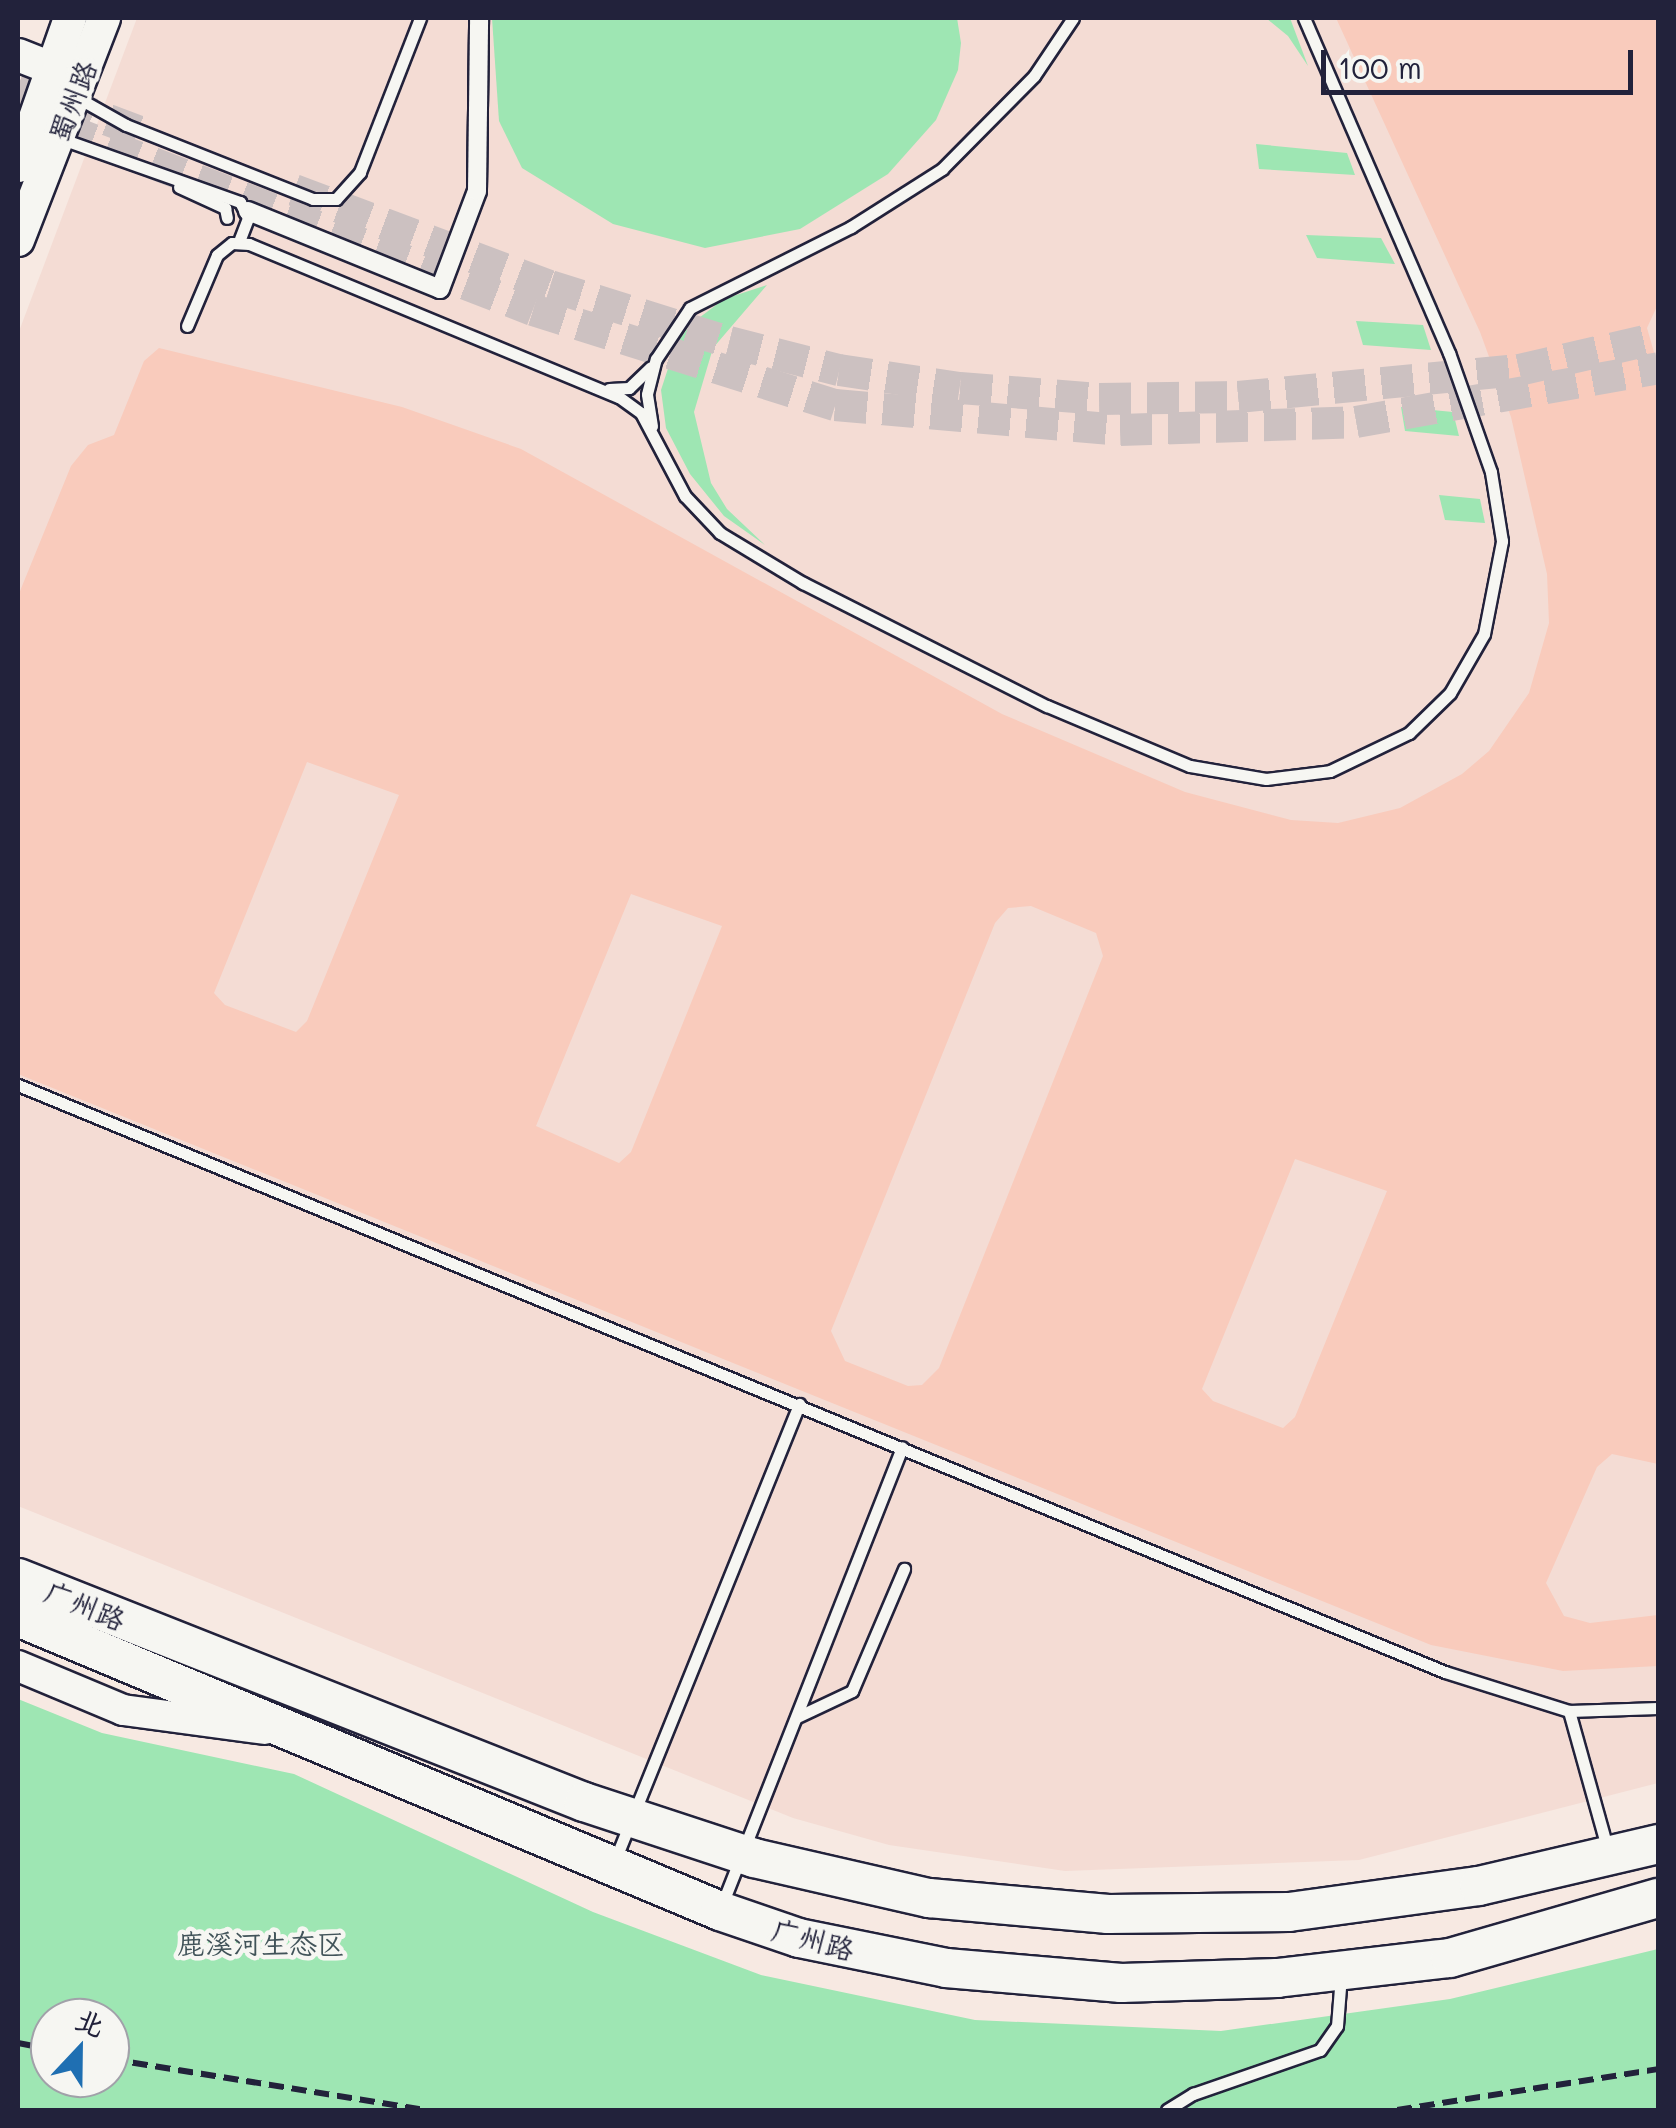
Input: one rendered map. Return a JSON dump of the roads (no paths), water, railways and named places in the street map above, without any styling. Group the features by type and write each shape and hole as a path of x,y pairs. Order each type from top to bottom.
{"main road":[{"name":"蜀州路","path":"68,81 70,18"},
{"name":"蜀州路","path":"18,240 34,148 104,18"},
{"path":"18,55 68,81"},
{"name":"广州路","path":"18,1578 631,1818 740,1854 929,1898 1205,1915 1391,1901 1658,1844"},
{"name":"广州路","path":"18,1617 313,1736 612,1869 720,1911 798,1938 946,1968 1121,1983 1342,1971 1450,1958 1658,1898"}],"street":[{"path":"248,210 440,288 477,191 479,18"},
{"path":"18,1666 123,1710 313,1736"}],"lane":[{"path":"68,81 126,125 313,200 336,199 360,172 420,18"},
{"path":"1066,33 1072,18"},
{"path":"604,389 638,382 656,359 673,326 706,297 851,227 942,169 1006,109 1066,33 1083,18"},
{"path":"239,242 604,389 630,404 653,431 685,496 720,534 803,583 1130,744 1190,766 1266,779 1330,771 1384,750 1428,719 1467,669 1484,634 1498,570 1499,509 1448,352 1304,18"},
{"path":"34,148 210,190 248,210 239,242 217,255 187,326"},
{"path":"158,176 225,208 226,218"},
{"path":"653,431 648,394 656,359"},
{"path":"18,1086 1445,1672 1569,1711 1658,1708"},
{"path":"612,1869 798,1404"},
{"path":"720,1911 902,1447"},
{"path":"794,1720 852,1691 904,1569"},
{"path":"1569,1711 1609,1856"},
{"path":"1167,2110 1192,2094 1320,2050 1338,2026 1342,1971"}],"tunnel":[{"path":"18,86 145,134"},
{"path":"18,111 533,310 835,405 1120,430 1356,422 1658,368"},
{"path":"294,190 550,286 729,342 839,370 960,388 1099,399 1238,397 1519,370 1658,338"}],"railway":[{"path":"18,2043 30,2045"},
{"path":"130,2062 425,2110"},
{"path":"1397,2110 1658,2069"}],"park label":[{"name":"鹿溪河生态区","path":"261,1943"}]}
